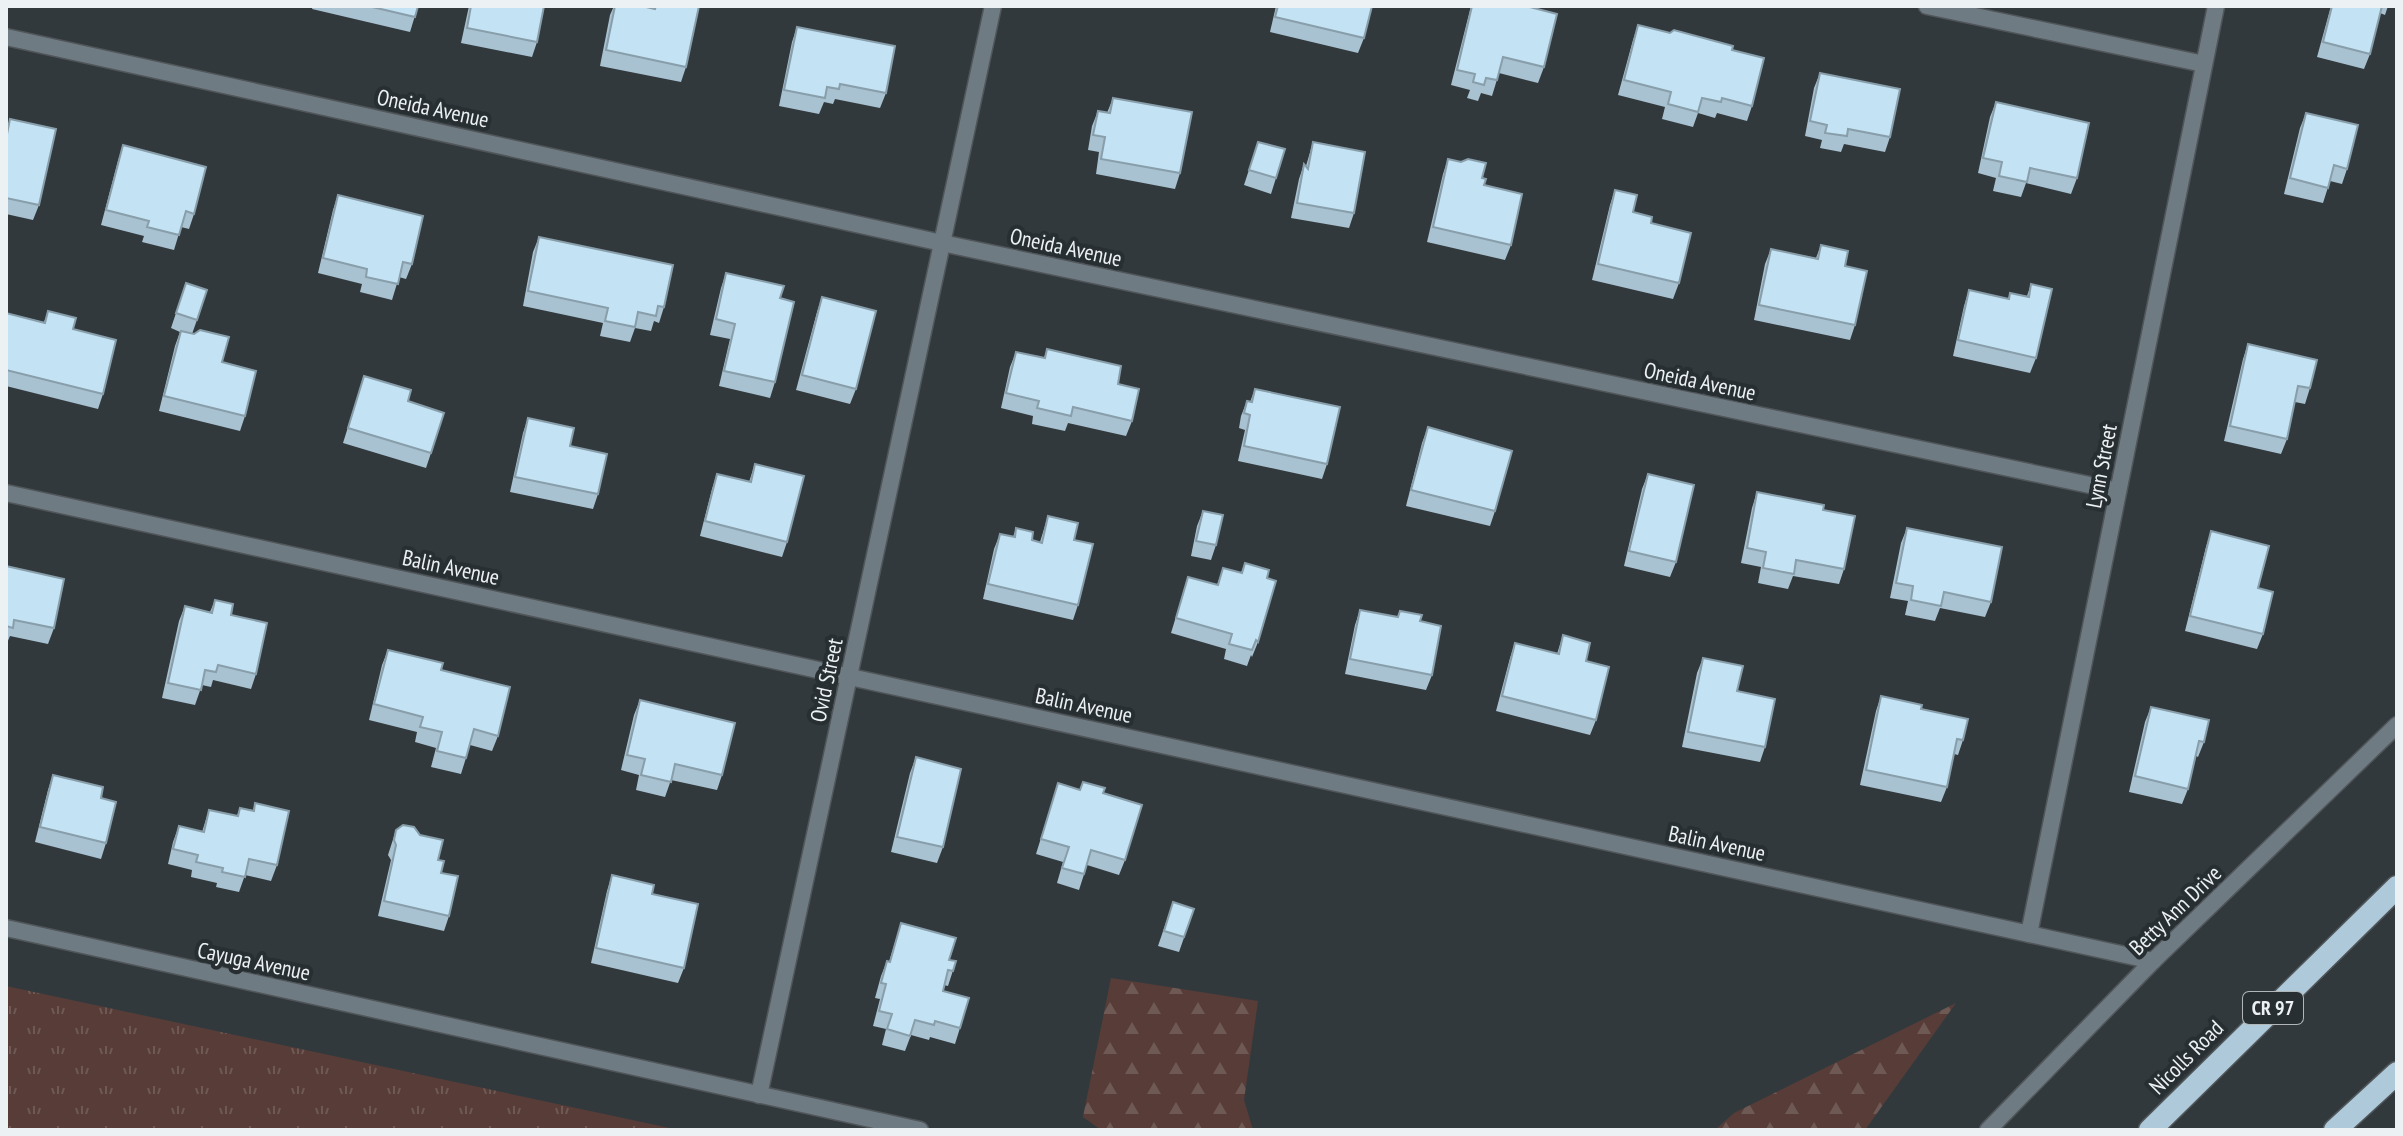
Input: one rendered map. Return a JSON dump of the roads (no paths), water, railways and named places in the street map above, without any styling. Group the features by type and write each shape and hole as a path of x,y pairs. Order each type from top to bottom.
{"highway":[{"name":"Nicolls Road","path":"2150,1130 2397,887"},
{"path":"2335,1130 2397,1073"}],"street":[{"name":"Ovid Street","path":"759,1095 993,6"},
{"path":"1927,6 2204,64"},
{"name":"Lynn Street","path":"2029,934 2216,6"},
{"name":"Oneida Avenue","path":"6,37 942,243 2118,491"},
{"name":"Balin Avenue","path":"6,493 2153,961"},
{"name":"Betty Ann Drive","path":"1988,1130 2153,961 2397,725"},
{"name":"Cayuga Avenue","path":"6,928 759,1095"},
{"path":"759,1095 920,1130"}]}
